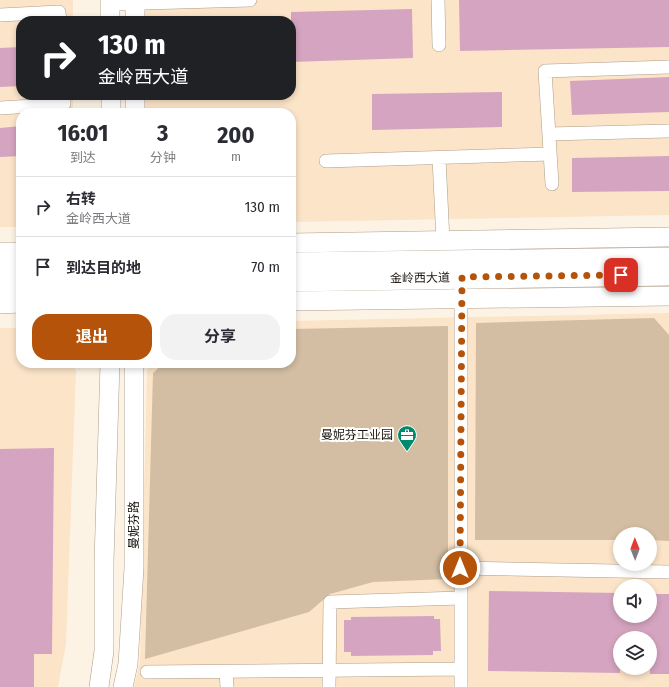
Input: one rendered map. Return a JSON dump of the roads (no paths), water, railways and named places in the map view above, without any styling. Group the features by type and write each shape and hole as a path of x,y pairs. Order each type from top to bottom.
{"main road":[{"name":"金岭西大道","path":"296,263 669,258"},
{"path":"0,268 16,268"},
{"name":"金岭西大道","path":"296,281 462,277 669,275"},
{"path":"0,286 16,300"}],"street":[{"path":"110,8 135,8 250,0"},
{"path":"438,0 439,46"},
{"path":"0,15 59,12 59,16"},
{"path":"552,184 545,71 669,67"},
{"path":"0,108 64,104 64,100"},
{"path":"549,134 669,131"},
{"path":"326,161 550,154"},
{"path":"439,158 443,240"},
{"path":"296,243 669,238"},
{"path":"0,252 16,252"},
{"path":"461,687 460,568 462,277"},
{"path":"296,301 669,296"},
{"path":"99,687 104,651 104,562 110,368"},
{"name":"曼妮芬路","path":"123,687 128,664 134,568 134,368"},
{"path":"460,568 669,572"},
{"path":"330,687 330,602 461,598"},
{"path":"147,672 461,670"},
{"path":"226,672 227,687"}],"place":[{"name":"曼妮芬工业园","path":"407,452"}]}
